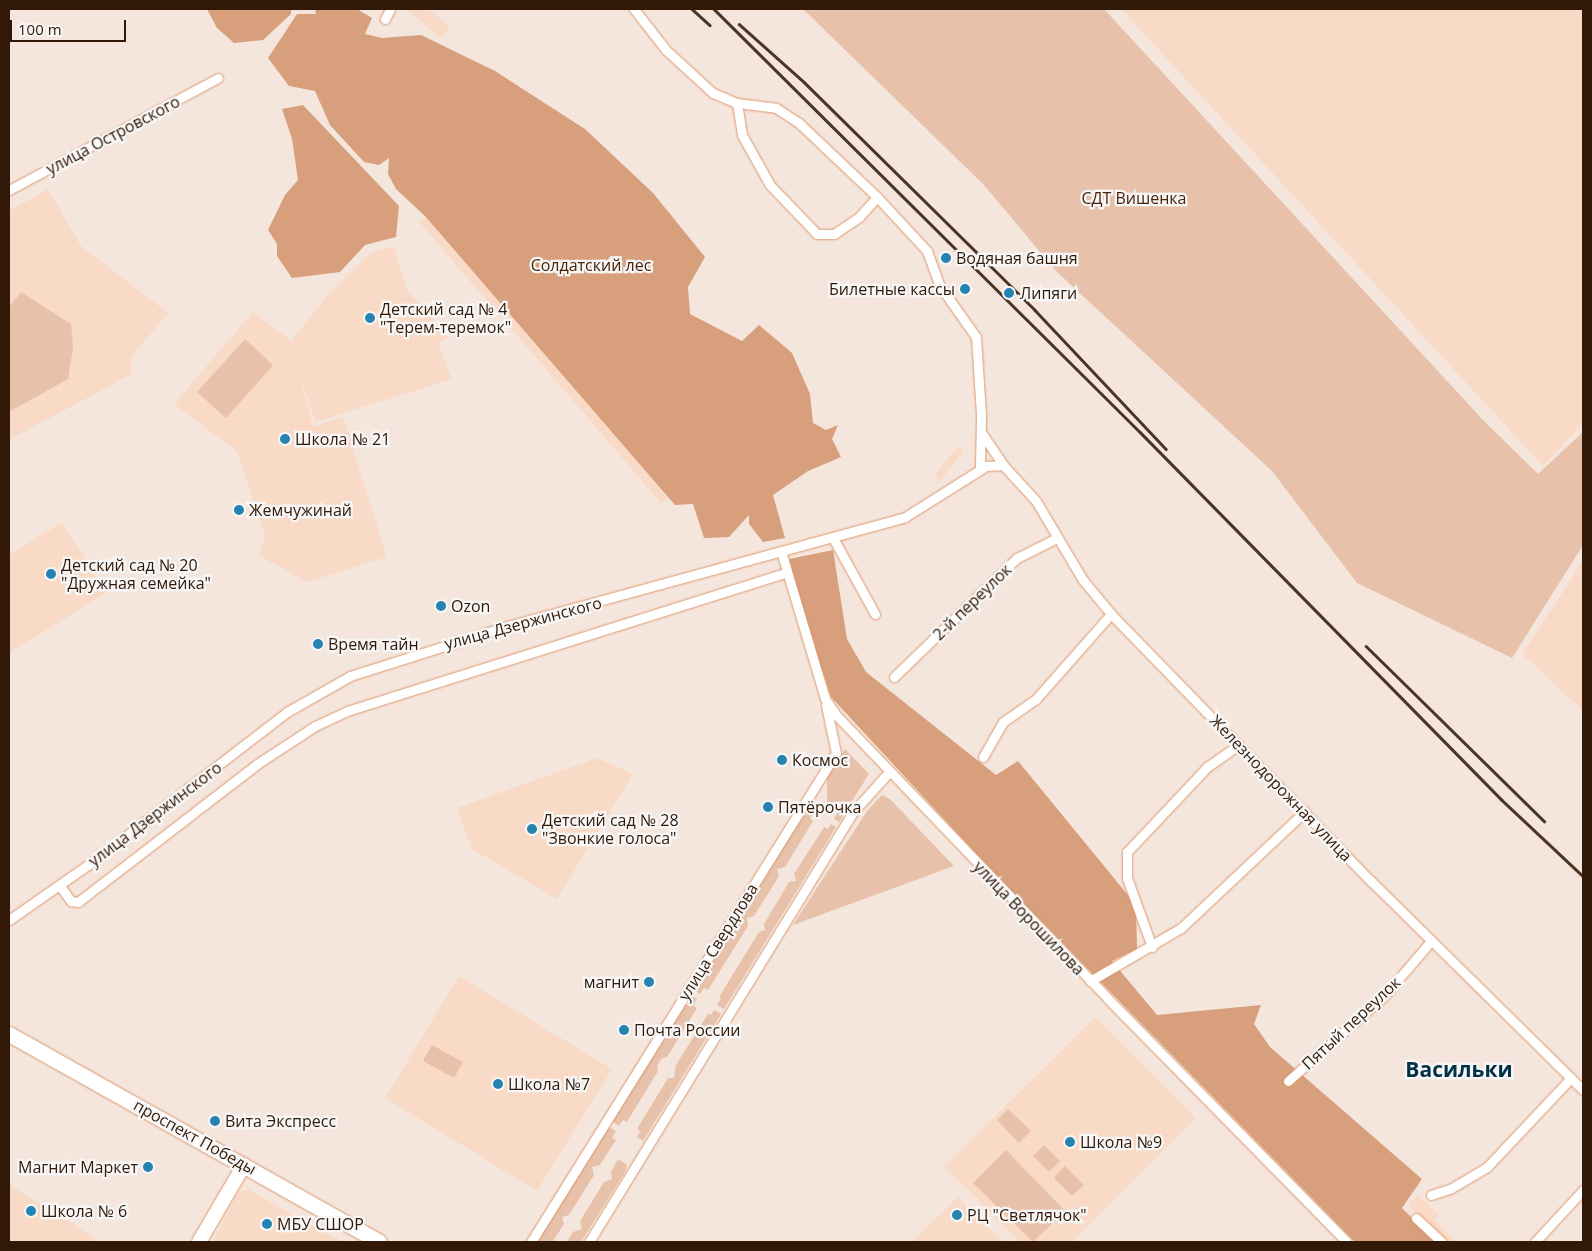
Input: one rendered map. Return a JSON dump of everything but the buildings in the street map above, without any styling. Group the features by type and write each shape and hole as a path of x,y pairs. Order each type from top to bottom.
{"main road":[{"name":"проспект Победы","path":"9,1034 244,1164 380,1242"},
{"path":"199,1242 244,1164"}],"street":[{"path":"385,19 390,9"},
{"path":"634,9 666,50 701,84 724,99 737,103 776,108 799,122 877,197 927,251 940,286 972,327 978,348 981,432 980,469"},
{"name":"улица Островского","path":"9,190 218,78"},
{"path":"737,103 742,135 770,185 817,234 834,234 859,217 877,197"},
{"name":"Железнодорожная улица","path":"981,432 1003,465 1036,501 1083,580 1111,614 1304,812 1583,1090"},
{"name":"улица Дзержинского","path":"9,920 60,886 288,712 350,676 511,625 833,538 920,510 980,469 992,464 1003,465"},
{"path":"833,538 875,614"},
{"name":"2-й переулок","path":"894,677 1017,558 1057,538"},
{"name":"улица Ворошилова","path":"781,552 825,699 849,730 1090,981 1347,1242"},
{"name":"улица Дзержинского","path":"60,886 71,901 78,902 257,764 315,726 347,711 786,573"},
{"path":"982,756 1003,722 1036,699 1111,614"},
{"name":"улица Свердлова","path":"531,1242 836,753 836,742 825,699"},
{"path":"1152,947 1127,878 1127,852 1207,767 1238,745"},
{"path":"590,1242 853,812 889,772"},
{"path":"1090,981 1152,947 1210,904 1304,812"},
{"name":"улица Дзержинского","path":"9,924 18,914"},
{"name":"Пятый переулок","path":"1288,1081 1384,996 1432,941"},
{"path":"1430,1195 1450,1189 1488,1167 1571,1078"},
{"path":"1535,1242 1583,1190"},
{"path":"1416,1218 1442,1242"}],"shaded area":[{"path":"406,9 428,9 450,27 441,38"},
{"path":"1121,9 1583,9 1583,424 1543,466"},
{"path":"48,189 81,246 168,313 132,356 130,375 9,440 9,211"},
{"path":"426,217 668,497 661,503 419,222"},
{"name":"Школа № 21","path":"394,246 406,288 449,338 438,343 452,379 315,422 296,361 313,426 343,417 387,557 307,582 260,556 265,536 237,451 174,404 253,312 291,341 326,297 370,253"},
{"path":"958,446 964,451 940,481 934,476"},
{"name":"Детский сад № 20 \"Дружная семейка\"","path":"62,522 106,593 9,653 9,555"},
{"path":"1583,561 1583,711 1522,654"},
{"name":"Детский сад № 28 \"Звонкие голоса\"","path":"597,758 633,774 557,899 472,849 457,808"},
{"name":"Школа №7","path":"459,976 612,1069 537,1191 385,1098"},
{"name":"Школа №9","path":"1095,1017 1196,1118 1072,1242 1020,1242 944,1167"},
{"name":"Школа № 6","path":"9,1185 96,1238 93,1242 9,1242"},
{"name":"МБУ СШОР","path":"248,1189 343,1242 212,1242 239,1192"},
{"path":"1418,1195 1439,1215 1435,1220 1457,1242 1446,1242 1408,1205"},
{"name":"РЦ \"Светлячок\"","path":"958,1197 1003,1242 911,1242 922,1232"}],"green space":[{"path":"207,9 291,9 291,14 263,40 234,43 217,28"},
{"name":"Солдатский лес","path":"315,9 357,9 372,18 365,34 382,38 421,35 495,71 585,129 653,193 705,257 688,287 690,314 742,341 759,325 792,353 810,394 813,423 826,430 838,425 832,439 841,457 808,471 773,495 785,538 763,542 749,524 749,515 729,537 704,538 693,504 675,505 425,216 396,189 388,174 389,158 379,165 364,162 330,125 315,91 289,86 268,58 297,14 316,14"},
{"name":"СДТ Вишенка","path":"803,9 1104,9 1483,420 1538,474 1583,432 1583,545 1512,658 1357,583 1272,471 1057,272 983,184"},
{"path":"303,105 399,206 396,237 365,245 340,272 292,278 277,256 277,244 268,230 285,195 298,180 292,139 282,109"},
{"path":"21,292 71,324 73,348 68,379 9,412 9,307"},
{"path":"245,339 273,365 226,418 197,392"},
{"path":"833,550 847,639 866,672 996,775 1018,761 1136,905 1137,949 1112,961 1157,1015 1261,1005 1254,1024 1270,1047 1422,1179 1402,1208 1436,1242 1355,1242 994,873 831,697 803,614 789,559"},
{"path":"845,749 869,774 839,822 834,819 838,812 827,805 827,778"},
{"path":"882,795 890,799 954,866 793,925 867,811"},
{"path":"807,809 813,813 810,818 813,821 785,867 777,869 779,876 754,916 747,918 748,926 708,990 704,988 700,994 694,990"},
{"path":"831,824 836,827 724,1009 717,1005 721,998 719,997 759,932 765,930 764,924 789,882 796,881 794,874 824,827 828,829"},
{"path":"691,995 697,999 693,1005 697,1008 667,1057 662,1058 657,1066 658,1071 627,1122 623,1120 619,1126 612,1121"},
{"path":"714,1010 721,1014 643,1141 637,1137 640,1131 637,1129 668,1078 674,1078 676,1065 708,1014 711,1015"},
{"path":"432,1045 463,1062 454,1078 423,1061"},
{"path":"1008,1109 1031,1131 1019,1143 997,1120"},
{"path":"609,1127 616,1131 612,1138 616,1140 600,1165 592,1167 594,1175 569,1215 562,1217 564,1224 553,1241 536,1242"},
{"path":"1044,1145 1060,1161 1049,1172 1033,1156"},
{"path":"1006,1150 1065,1211 1033,1242 973,1183"},
{"path":"618,1159 627,1165 625,1172 581,1242 567,1242 573,1232 582,1229 580,1221 604,1182 612,1179 611,1172"},
{"path":"1065,1166 1084,1185 1072,1196 1054,1178"}],"railway":[{"path":"692,9 710,25"},
{"path":"714,9 1140,432 1502,800 1583,876"},
{"path":"739,24 804,82 1035,310 1166,449"},
{"path":"1366,646 1544,821"}],"place":[{"name":"Водяная башня","path":"946,258"},
{"name":"Билетные кассы","path":"965,289"},
{"name":"Липяги","path":"1009,293"},
{"name":"Детский сад № 4 \"Терем-теремок\"","path":"370,318"},
{"name":"Школа № 21","path":"285,439"},
{"name":"Жемчужинай","path":"239,510"},
{"name":"Детский сад № 20 \"Дружная семейка\"","path":"51,574"},
{"name":"Ozon","path":"441,606"},
{"name":"Время тайн","path":"318,644"},
{"name":"Космос","path":"782,760"},
{"name":"Пятёрочка","path":"768,807"},
{"name":"Детский сад № 28 \"Звонкие голоса\"","path":"532,829"},
{"name":"магнит","path":"649,982"},
{"name":"Почта России","path":"624,1030"},
{"name":"Школа №7","path":"498,1084"},
{"name":"Вита Экспресс","path":"215,1121"},
{"name":"Школа №9","path":"1070,1142"},
{"name":"Магнит Маркет","path":"148,1167"},
{"name":"Школа № 6","path":"31,1211"},
{"name":"РЦ \"Светлячок\"","path":"957,1215"},
{"name":"МБУ СШОР","path":"267,1224"}],"district":[{"name":"Васильки","path":"1459,1069"}]}
